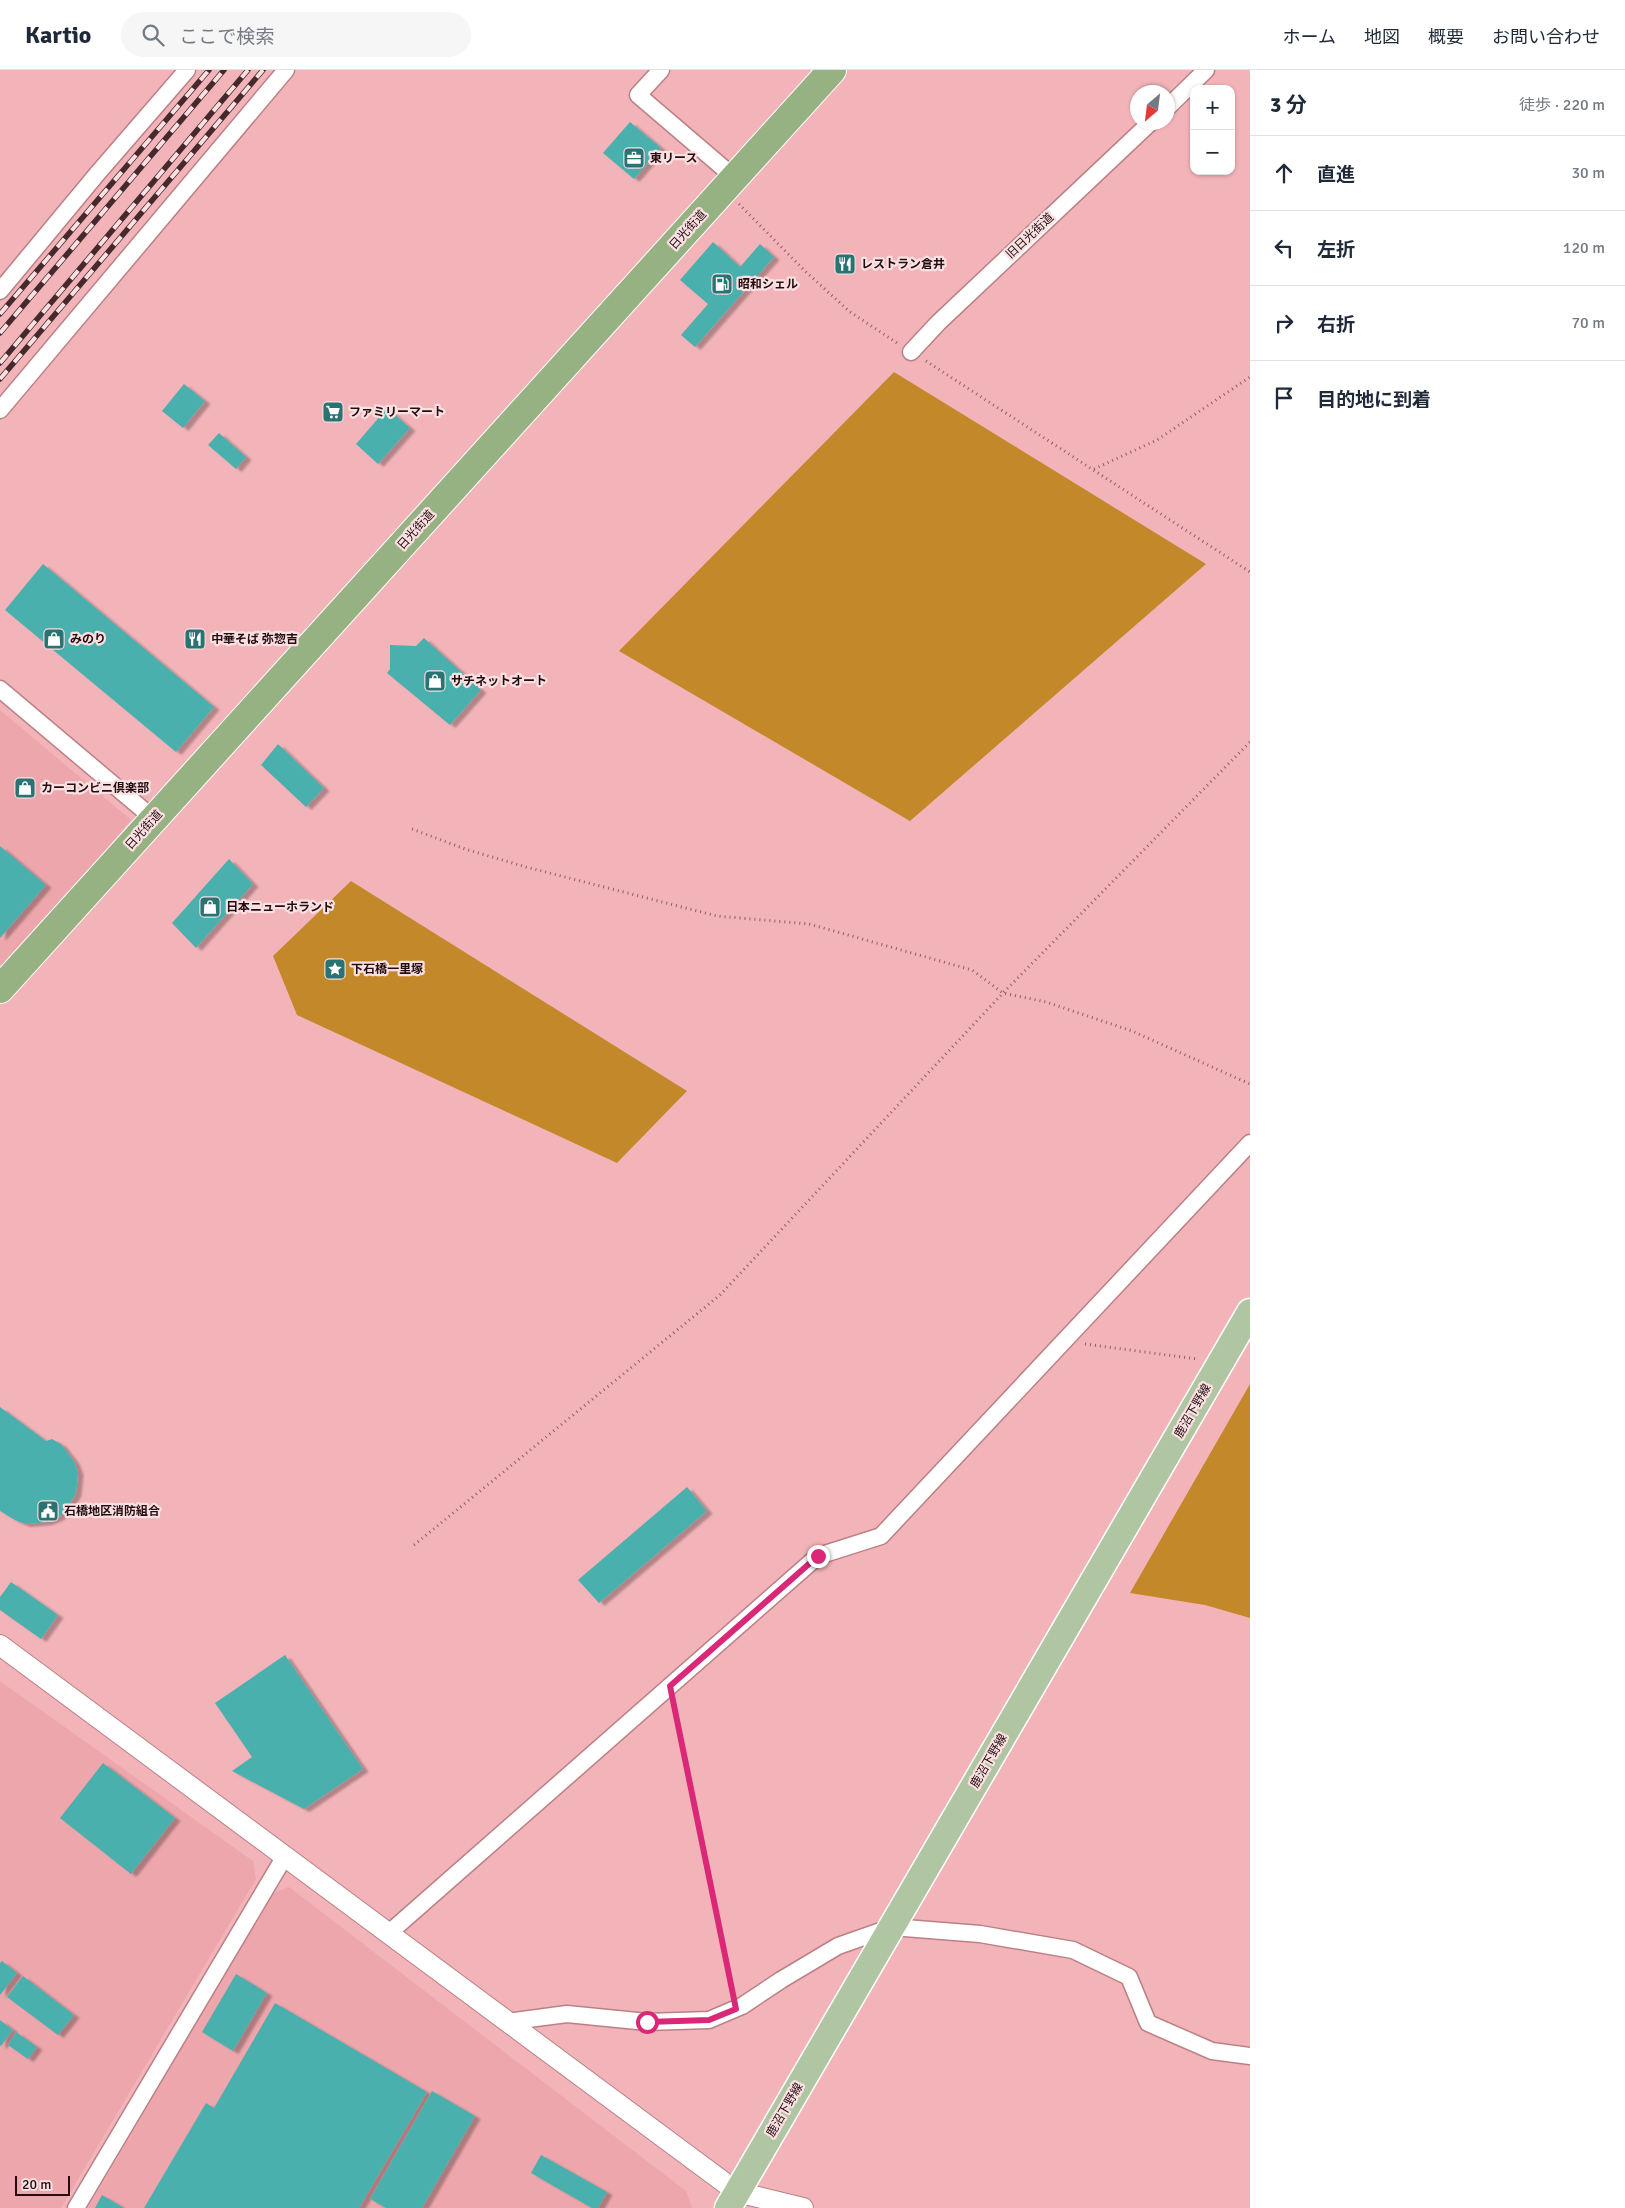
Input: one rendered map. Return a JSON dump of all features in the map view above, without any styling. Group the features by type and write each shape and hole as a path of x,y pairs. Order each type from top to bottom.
{"highway":[{"name":"日光街道","path":"0,989 832,70"}],"main road":[{"name":"鹿沼下野線","path":"732,2200 1250,1312"}],"street":[{"path":"0,291 90,181 187,70"},
{"path":"0,410 286,70"},
{"path":"1175,100 1206,70"},
{"path":"652,73 638,95 735,178"},
{"name":"旧日光街道","path":"911,352 938,323 1143,130"},
{"path":"0,689 154,819"},
{"path":"390,1933 818,1556 881,1536 1250,1143"},
{"path":"0,1645 390,1933 732,2200 803,2208"},
{"path":"76,2208 285,1856"},
{"path":"506,2022 567,2014 647,2022 709,2020 736,2009 838,1946 892,1927 980,1934 1073,1950 1129,1977 1148,2023 1212,2051 1250,2056"}],"path":[{"path":"1250,377 1157,440 1093,469 1250,572"},
{"path":"414,1545 720,1295 1003,993 1250,742"},
{"path":"412,829 449,844 517,865 717,916 809,924 972,970 1003,993 1046,1002 1132,1031 1250,1084"},
{"path":"1064,1341 1221,1362"},
{"path":"670,1686 736,2009"}],"shaded area":[{"path":"894,372 1206,564 910,821 619,651"},
{"path":"0,710 131,820 0,975"},
{"path":"351,881 687,1091 617,1163 297,1015 273,956"},
{"path":"1250,1384 1250,1618 1205,1605 1130,1593"},
{"path":"0,1681 253,1861 256,1879 61,2208 0,2208"},
{"path":"289,1887 686,2191 692,2208 88,2208 273,1893"}],"building":[{"path":"630,122 661,148 634,179 603,153"},
{"path":"713,242 740,267 760,244 774,257 695,347 681,335 708,304 680,280"},
{"path":"184,384 205,401 183,428 162,411"},
{"path":"387,408 410,428 378,464 356,444"},
{"path":"219,433 246,457 236,469 208,445"},
{"path":"43,564 214,707 176,752 5,610"},
{"path":"424,638 481,690 450,725 387,673 390,669 390,645 416,646"},
{"path":"278,744 324,788 306,807 261,765"},
{"path":"0,846 46,885 0,938"},
{"path":"229,859 253,884 196,948 172,923"},
{"path":"0,1407 46,1441 52,1439 61,1444 74,1461 78,1472 76,1493 65,1512 57,1518 47,1522 25,1524 0,1511"},
{"path":"687,1487 707,1511 599,1603 578,1580"},
{"path":"11,1582 58,1615 41,1639 0,1610 0,1597"},
{"path":"285,1655 363,1769 304,1809 232,1771 252,1757 215,1703"},
{"path":"103,1763 175,1818 131,1874 60,1818"},
{"path":"2,1961 17,1973 0,1995 0,1963"},
{"path":"236,1974 267,1993 233,2051 202,2032"},
{"path":"23,1976 74,2015 58,2035 7,1997"},
{"path":"275,2003 427,2092 359,2208 144,2208 206,2103 214,2108"},
{"path":"0,2020 13,2030 1,2046 0,2045"},
{"path":"16,2032 37,2047 28,2059 8,2045"},
{"path":"432,2091 475,2116 422,2208 386,2208 370,2199"},
{"path":"541,2155 607,2192 598,2208 592,2208 531,2173"},
{"path":"102,2195 124,2208 95,2208"}],"railway":[{"path":"0,314 209,70"},
{"path":"0,333 224,70"},
{"path":"0,363 248,70"},
{"path":"0,379 263,70"}],"place":[{"name":"東リース","path":"634,158"},
{"name":"レストラン倉井","path":"845,264"},
{"name":"昭和シェル","path":"722,284"},
{"name":"ファミリーマート","path":"333,412"},
{"name":"みのり","path":"54,639"},
{"name":"中華そば 弥惣吉","path":"195,639"},
{"name":"サチネットオート","path":"435,681"},
{"name":"カーコンビニ倶楽部","path":"25,788"},
{"name":"日本ニューホランド","path":"210,907"},
{"name":"下石橋一里塚","path":"335,969"},
{"name":"石橋地区消防組合","path":"48,1511"}],"route":[{"path":"647,2022 709,2020 736,2009 670,1686 818,1556"}]}
